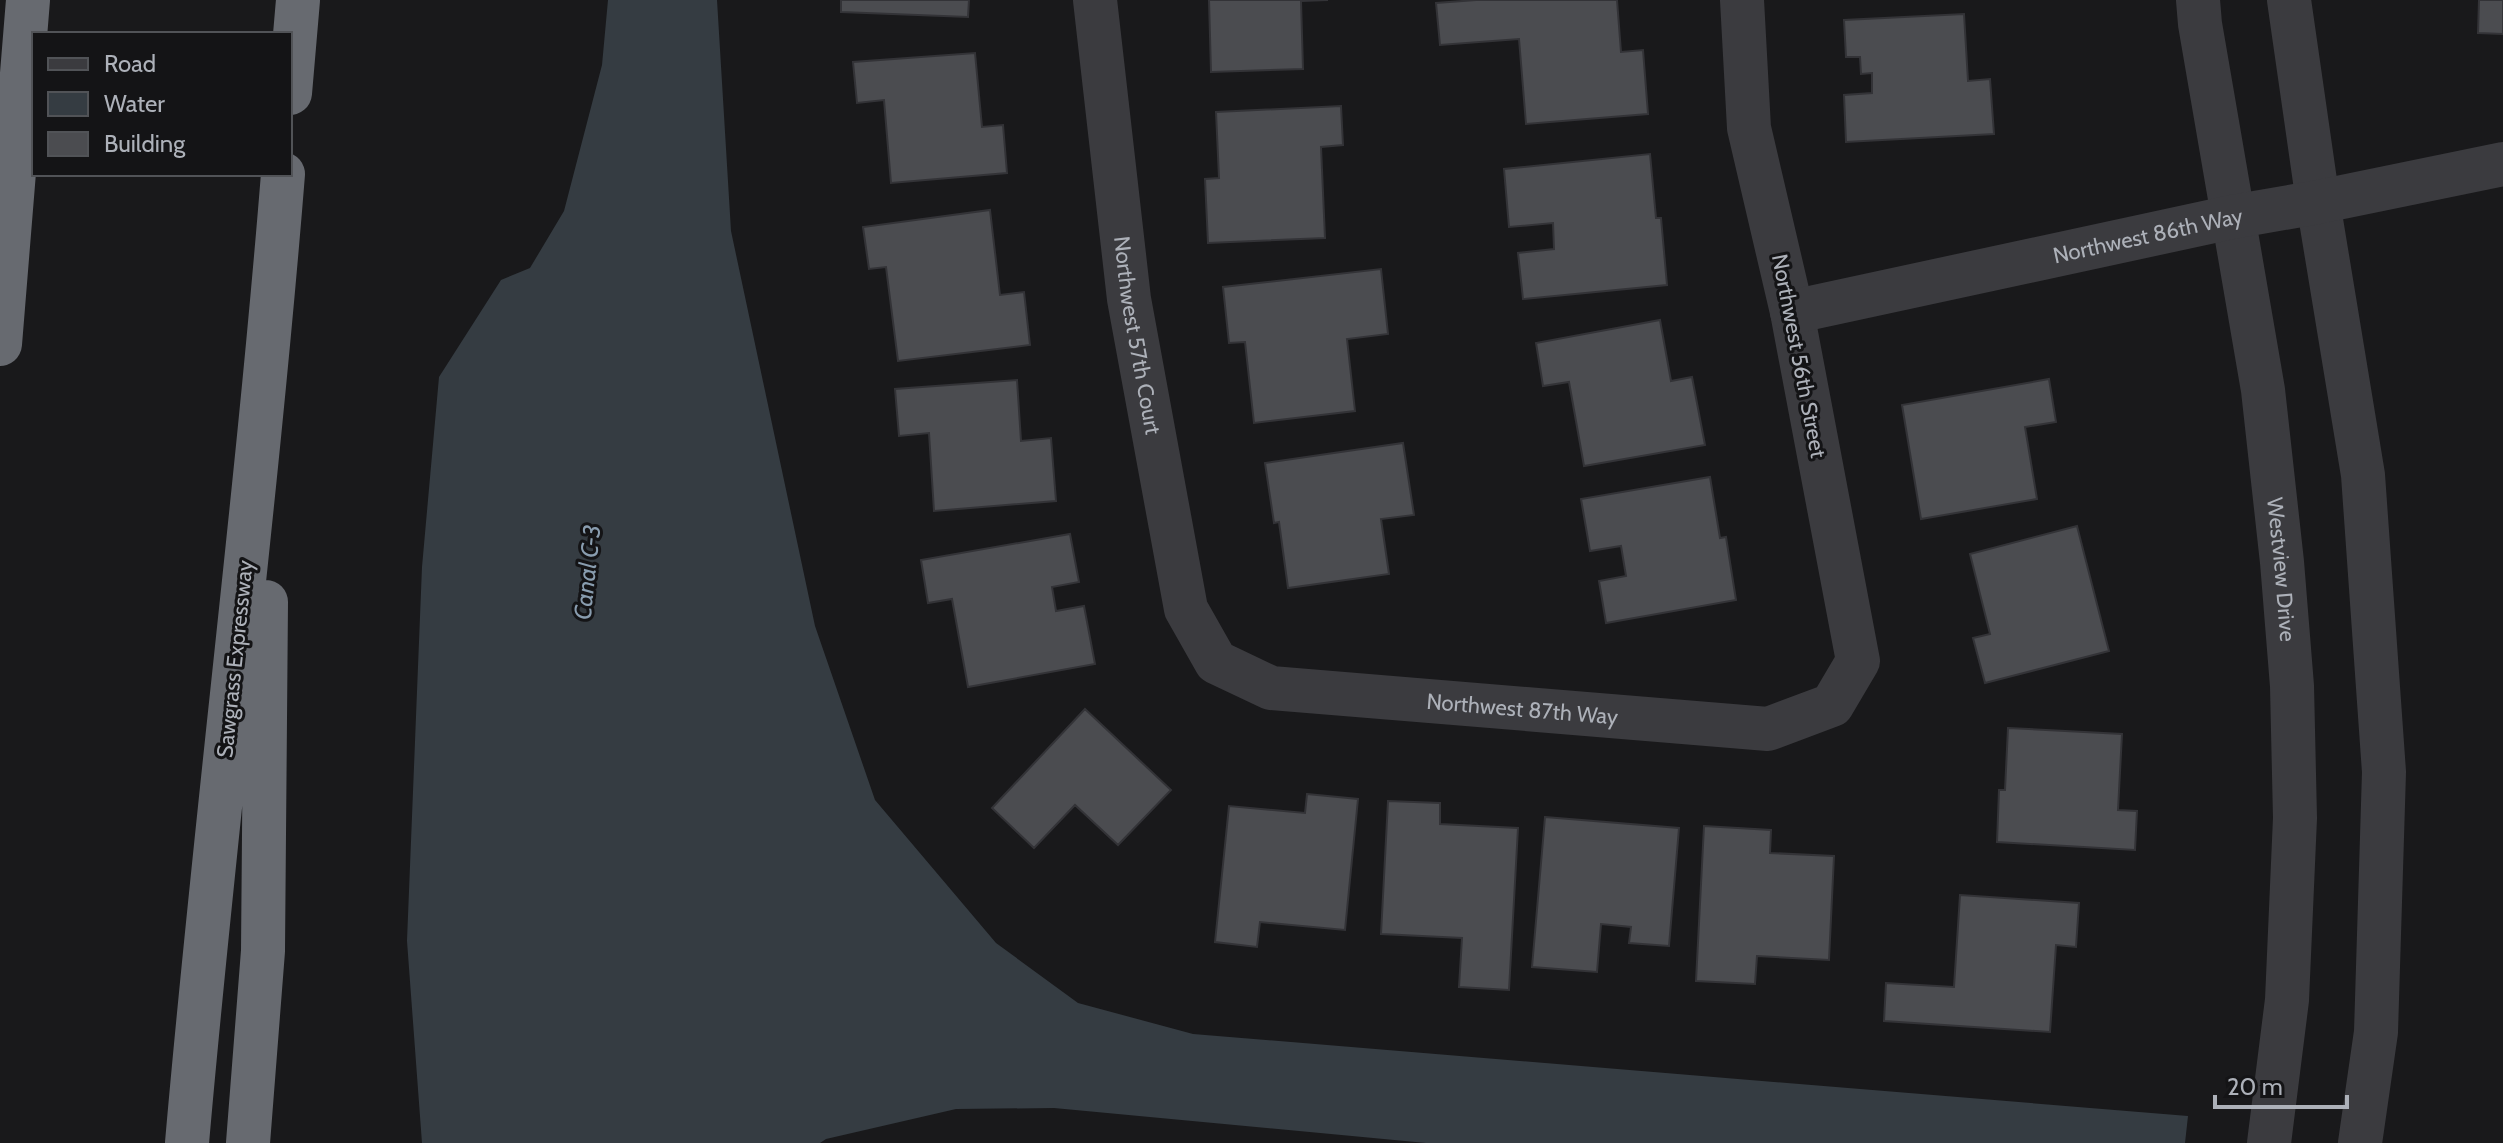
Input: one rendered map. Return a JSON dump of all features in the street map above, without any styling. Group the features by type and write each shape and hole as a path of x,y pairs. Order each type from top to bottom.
{"highway":[{"path":"0,344 28,0"},
{"path":"292,70 298,0"},
{"name":"Sawgrass Expressway","path":"187,1143 203,955 269,348 283,176"},
{"path":"248,1143 263,951 269,348"}],"street":[{"name":"Northwest 57th Court","path":"1095,0 1129,299 1186,609 1216,662"},
{"name":"Northwest 56th Street","path":"1742,0 1749,128 1792,312 1858,661 1832,705"},
{"name":"Westview Drive","path":"2198,0 2263,390 2292,686 2295,818 2287,1000 2269,1143"},
{"path":"2289,0 2318,202 2363,475 2384,772 2376,1032 2360,1143"},
{"name":"Northwest 86th Way","path":"1792,312 2232,217 2503,164"},
{"name":"Northwest 87th Way","path":"1216,662 1271,688 1768,729 1832,705"}],"water":[{"name":"Canal C-3","path":"608,0 717,0 731,231 815,626 875,800 996,943 1078,1003 1193,1034 2188,1116 2185,1143 1426,1143 1054,1108 956,1109 826,1139 820,1143 422,1143 407,941 422,567 439,377 501,280 530,268 564,211 602,65"}],"building":[{"path":"841,0 969,0 968,17 841,12"},
{"path":"1209,0 1328,0 1301,1 1303,69 1211,72"},
{"path":"1617,0 1621,52 1643,50 1648,114 1526,124 1519,39 1440,45 1436,3"},
{"path":"2479,0 2503,0 2503,34 2478,33"},
{"path":"1964,14 1968,81 1990,79 1994,134 1846,142 1844,95 1872,93 1872,73 1861,74 1860,57 1846,57 1844,20"},
{"path":"975,53 982,127 1003,125 1007,173 891,183 884,100 857,103 853,62"},
{"path":"1341,106 1343,145 1321,147 1325,238 1208,243 1205,179 1219,178 1216,112"},
{"path":"1650,154 1656,218 1661,218 1667,285 1523,299 1518,253 1554,249 1553,223 1509,227 1504,169"},
{"path":"990,210 1000,295 1024,292 1030,345 898,361 886,267 869,269 863,227"},
{"path":"1381,269 1388,334 1347,339 1355,411 1254,423 1245,342 1229,343 1223,287"},
{"path":"1660,320 1671,381 1692,377 1705,445 1584,466 1569,382 1543,386 1536,343"},
{"path":"2049,379 2056,422 2025,427 2037,499 1921,519 1902,405"},
{"path":"1017,380 1021,441 1051,438 1056,501 934,511 929,433 899,436 895,389"},
{"path":"1403,443 1414,515 1381,519 1389,574 1288,588 1279,522 1274,523 1265,463"},
{"path":"1710,477 1720,538 1726,537 1736,600 1606,623 1599,581 1626,576 1621,546 1590,551 1581,499"},
{"path":"2077,526 2109,651 1985,683 1973,638 1990,634 1970,554"},
{"path":"1070,534 1079,582 1052,587 1056,611 1084,606 1095,664 968,687 952,599 928,603 921,560"},
{"path":"1085,709 1171,790 1118,845 1075,805 1034,848 992,808"},
{"path":"2008,728 2122,734 2118,810 2137,811 2135,850 1997,842 1999,790 2005,790"},
{"path":"1307,794 1358,799 1345,930 1260,922 1257,947 1215,942 1229,806 1305,813"},
{"path":"1388,801 1440,803 1440,824 1518,828 1509,990 1459,987 1462,938 1381,934"},
{"path":"1545,817 1679,828 1669,946 1629,943 1631,927 1601,924 1597,972 1532,967"},
{"path":"1704,826 1771,830 1770,853 1834,856 1829,960 1757,956 1755,984 1696,981"},
{"path":"1960,895 2079,903 2076,947 2056,945 2050,1032 1884,1021 1886,983 1954,987"}]}
